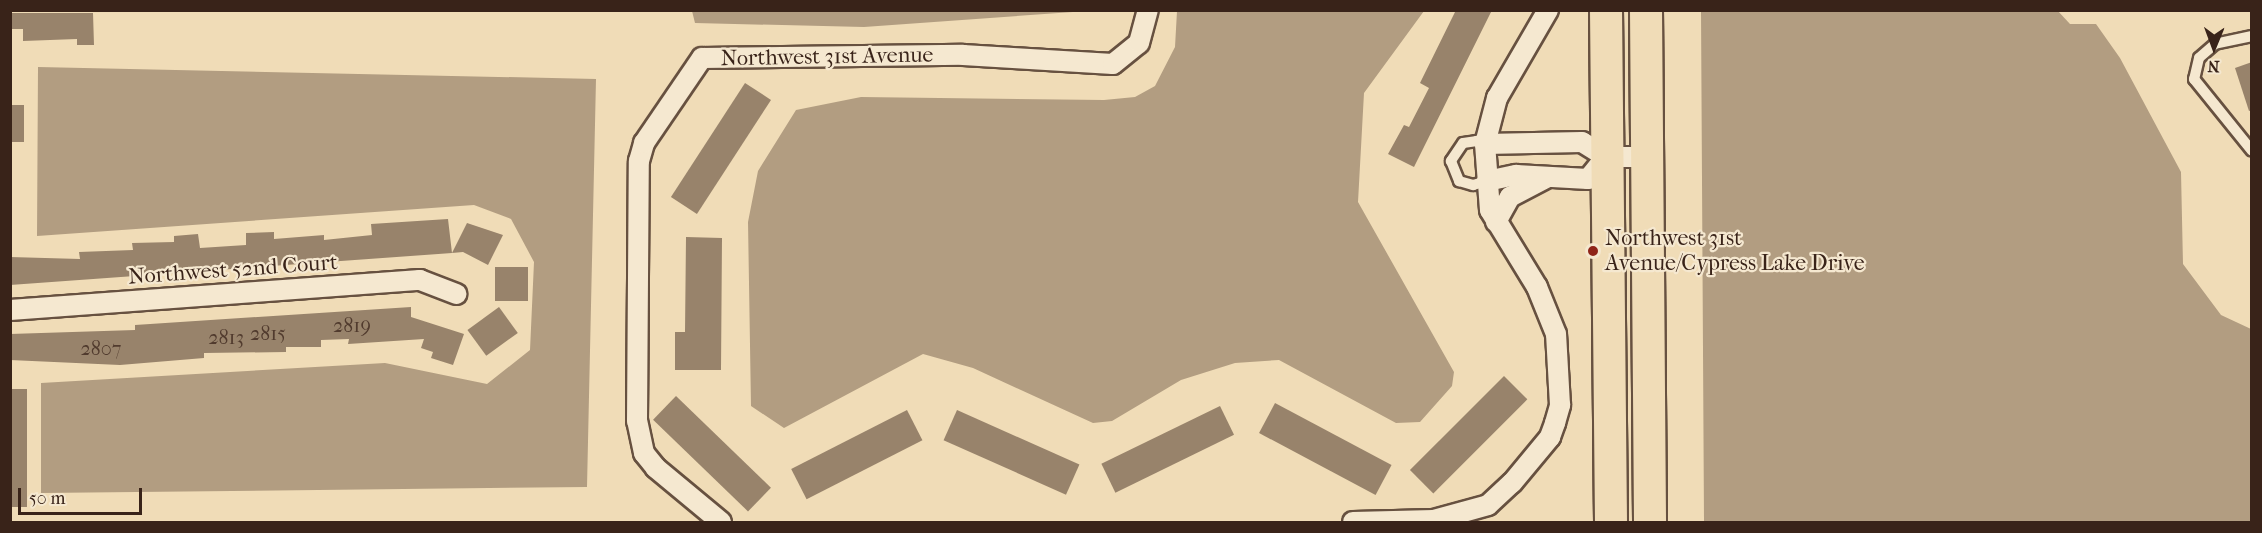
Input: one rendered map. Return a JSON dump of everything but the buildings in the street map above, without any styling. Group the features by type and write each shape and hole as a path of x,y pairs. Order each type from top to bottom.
{"main road":[{"path":"1606,10 1611,522"},
{"path":"1646,10 1650,522"}],"street":[{"name":"Northwest 31st Avenue","path":"721,522 656,468 644,453 637,421 639,161 644,143 702,58 963,55 1113,64 1139,43 1148,10"},
{"path":"1353,522 1434,520 1488,505 1512,483 1550,436 1560,405 1556,334 1537,287 1490,210 1485,144 1497,99 1548,10"},
{"path":"1485,144 1582,142 1606,157 1646,157"},
{"path":"1487,181 1500,176 1588,179 1606,157"},
{"path":"1496,222 1510,197 1547,178"},
{"name":"Northwest 52nd Court","path":"10,310 420,280 456,294"}],"lane":[{"path":"2252,36 2215,44 2199,58 2194,79 2252,152"},
{"path":"1485,144 1463,143 1451,161 1459,180 1473,185 1487,181"}],"shaded area":[{"path":"692,10 1087,11 864,27 695,23"},
{"path":"2057,10 2070,24 2096,24 2120,58 2181,172 2183,264 2221,315 2251,329 2251,522 1704,522 1701,11"},
{"path":"1177,11 1424,11 1364,93 1358,202 1454,372 1452,386 1420,422 1396,423 1279,360 1235,363 1181,380 1112,421 1093,423 973,368 923,354 784,428 751,406 748,222 758,171 796,110 861,97 1104,100 1135,97 1155,86 1175,47"},
{"path":"38,67 596,79 587,487 41,493 41,383 385,363 487,384 530,350 534,262 511,219 474,205 37,236"}],"place":[{"name":"Northwest 31st Avenue/Cypress Lake Drive","path":"1593,251"}]}
